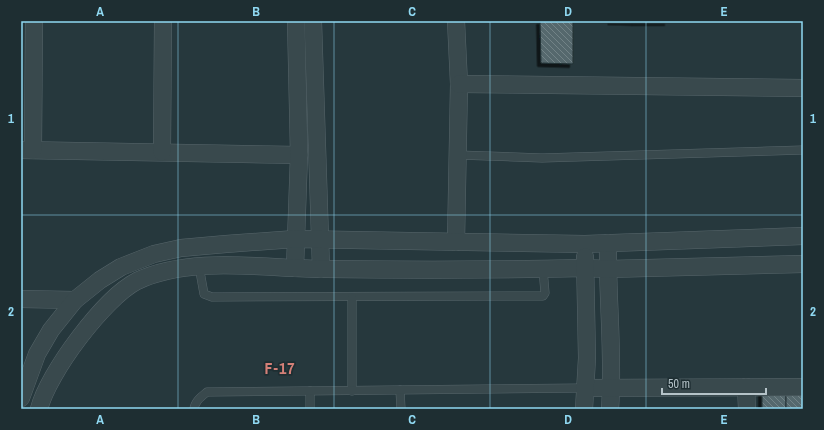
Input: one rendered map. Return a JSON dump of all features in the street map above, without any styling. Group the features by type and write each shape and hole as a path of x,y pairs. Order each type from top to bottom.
{"street":[{"path":"34,21 27,150 299,155"},
{"path":"162,152 163,21"},
{"path":"295,268 299,155 296,21"},
{"path":"314,21 321,269"},
{"path":"456,21 458,155 456,242"},
{"path":"458,84 803,88"},
{"path":"21,398 37,354 51,330 76,300 100,280 121,266 154,254 189,247 295,239 585,244 803,236"},
{"path":"608,243 612,389 610,409"},
{"path":"584,409 587,358 585,244"},
{"path":"39,409 47,387 76,342 94,319 120,292 137,282 179,268 199,266 321,269 608,269 803,264"},
{"path":"21,300 76,300"},
{"path":"746,387 747,409"},
{"path":"586,388 803,387"}],"lane":[{"path":"458,155 542,158 803,150"},
{"path":"199,266 204,294 212,297 543,296 545,293 543,269"},
{"path":"352,297 352,391"},
{"path":"194,409 198,399 207,392 586,388"},
{"path":"400,390 401,409"},
{"path":"310,391 310,409"}],"building":[{"path":"540,21 573,21 573,64 541,63"},
{"path":"611,21 636,21 636,22"},
{"path":"668,21 668,22 636,22"},
{"path":"762,390 786,390 786,409 762,409"},
{"path":"786,390 803,391 803,409 786,409"}],"district":[{"name":"F-17","path":"280,368"}]}
